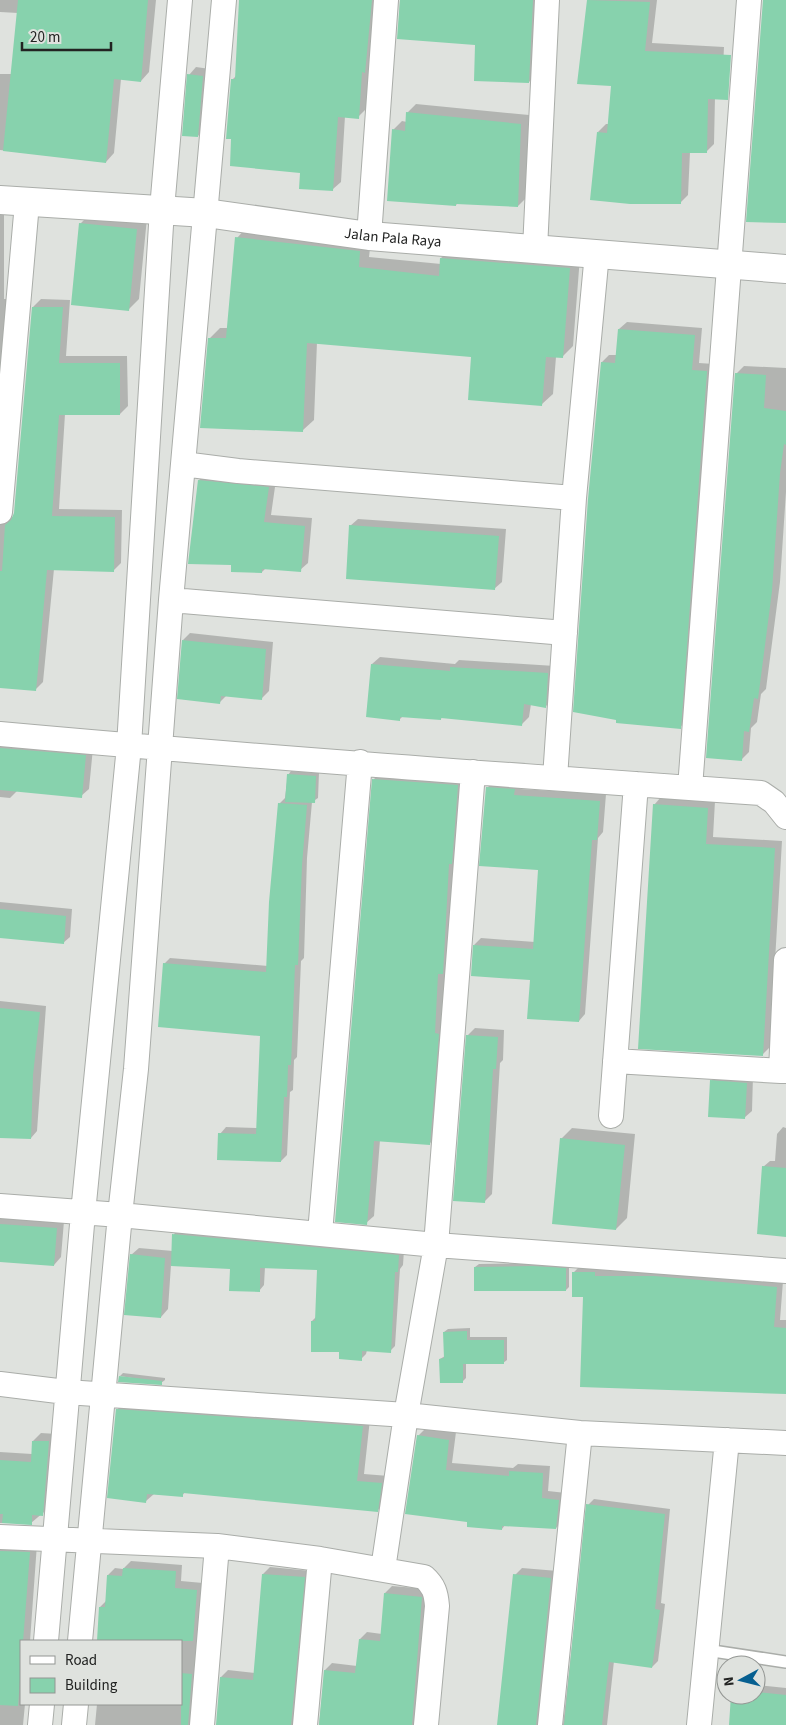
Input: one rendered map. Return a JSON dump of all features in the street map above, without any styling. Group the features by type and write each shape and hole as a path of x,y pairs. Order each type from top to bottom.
{"main road":[{"name":"Jalan Pala Raya","path":"0,200 162,209 206,213 369,236 786,269"}],"street":[{"path":"46,1640 66,1392 129,746 162,209 180,0"},
{"path":"80,1640 88,1541 136,1070 171,600 224,0"},
{"path":"369,236 386,0"},
{"path":"535,249 547,0"},
{"path":"690,788 749,0"},
{"path":"0,512 27,203"},
{"path":"555,778 574,498 597,253"},
{"path":"184,464 238,471 574,498"},
{"path":"171,600 565,633"},
{"path":"0,734 161,750 360,762 761,793 774,802 786,817"},
{"path":"320,1233 360,762"},
{"path":"383,1569 406,1415 436,1245 473,772"},
{"path":"611,1116 636,784"},
{"path":"615,1061 784,1071 786,960"},
{"path":"98,1067 136,1070"},
{"path":"0,1206 120,1215 436,1245 786,1271"},
{"path":"0,1384 66,1392 104,1393 406,1415 580,1433 786,1443"},
{"path":"550,1725 580,1433"},
{"path":"699,1725 727,1440"},
{"path":"0,1537 217,1546 320,1559 424,1577 436,1592 437,1606 426,1725"},
{"path":"202,1725 217,1546"},
{"path":"305,1725 320,1559"},
{"path":"40,1725 42,1705"},
{"path":"74,1725 76,1705"}],"lane":[{"path":"706,1650 786,1662"}],"building":[{"path":"18,0 148,0 141,82 114,79 106,163 3,151"},
{"path":"239,0 372,0 365,73 362,72 359,119 338,117 333,191 299,189 300,173 230,166 231,139 226,139 231,79 235,79"},
{"path":"400,0 533,0 529,83 474,81 475,45 397,39"},
{"path":"587,0 650,2 645,51 731,55 728,100 708,99 707,153 682,153 681,204 630,204 590,200 597,132 607,133 611,86 577,84"},
{"path":"763,0 786,0 786,223 746,222"},
{"path":"187,74 203,76 198,137 182,136"},
{"path":"406,112 521,124 518,207 456,204 456,206 387,201 392,129 405,131"},
{"path":"79,223 137,229 129,311 71,305"},
{"path":"235,237 360,251 359,267 439,276 440,258 570,268 563,358 546,357 542,406 468,400 471,357 307,343 303,432 200,428 208,338 226,338"},
{"path":"32,307 63,307 59,363 120,363 120,415 59,415 52,516 115,517 114,572 47,570 36,691 0,688 0,571 2,571 5,525 11,520 14,513"},
{"path":"618,329 695,335 692,370 707,371 681,729 616,723 616,720 573,712 588,499 601,362 615,363"},
{"path":"735,373 766,375 764,408 786,411 786,445 784,444 780,473 772,591 758,699 754,698 749,732 744,731 742,761 706,758"},
{"path":"198,480 269,487 264,522 305,526 301,572 262,569 262,573 231,572 231,565 188,564"},
{"path":"349,525 499,536 495,590 346,579"},
{"path":"182,640 266,649 262,700 221,696 220,704 177,699"},
{"path":"371,664 450,671 450,667 548,673 546,708 524,704 522,726 441,718 441,720 400,717 400,721 366,717"},
{"path":"0,748 86,755 82,798 0,790"},
{"path":"287,774 316,776 315,803 285,802"},
{"path":"372,779 458,785 452,864 449,864 443,974 438,974 435,1033 439,1034 430,1145 374,1141 367,1225 335,1222"},
{"path":"486,787 515,789 514,795 600,801 597,840 592,840 579,1022 527,1019 530,980 471,976 473,945 533,949 538,870 479,866"},
{"path":"278,803 307,805 302,865 298,965 295,965 291,1065 288,1065 287,1097 284,1097 281,1162 217,1160 218,1133 256,1134 260,1036 158,1027 163,963 266,972 269,902"},
{"path":"653,804 708,808 706,844 775,848 763,1056 638,1049"},
{"path":"0,909 66,916 64,944 0,938"},
{"path":"0,1008 40,1012 33,1075 31,1139 0,1138"},
{"path":"466,1035 498,1037 496,1069 493,1069 485,1203 453,1201"},
{"path":"710,1080 747,1083 745,1119 708,1117"},
{"path":"560,1138 625,1145 616,1230 552,1224"},
{"path":"762,1166 786,1168 786,1237 757,1234"},
{"path":"0,1224 57,1228 54,1266 0,1262"},
{"path":"172,1234 399,1255 398,1272 395,1272 391,1353 362,1351 362,1361 339,1359 339,1352 311,1352 311,1321 315,1321 317,1270 260,1268 260,1292 229,1291 230,1269 171,1266"},
{"path":"130,1254 165,1258 161,1318 124,1315"},
{"path":"532,1266 566,1268 566,1291 474,1291 474,1267"},
{"path":"572,1272 595,1272 595,1276 654,1276 777,1287 774,1327 786,1328 786,1394 580,1387 583,1297 572,1297"},
{"path":"467,1331 467,1340 504,1340 504,1364 463,1364 463,1383 440,1383 439,1359 444,1358 443,1332"},
{"path":"119,1376 162,1381 162,1385 118,1382"},
{"path":"116,1409 363,1426 357,1481 382,1483 378,1512 183,1493 183,1497 147,1494 146,1503 107,1498"},
{"path":"417,1435 449,1440 446,1470 509,1476 509,1471 543,1473 542,1498 559,1500 556,1529 502,1526 502,1530 467,1527 467,1522 405,1514"},
{"path":"32,1441 49,1441 43,1516 32,1515 32,1525 2,1523 3,1514 0,1514 0,1460 31,1462"},
{"path":"586,1504 665,1514 655,1609 660,1610 652,1668 609,1662 602,1725 564,1725"},
{"path":"0,1551 30,1552 23,1640 20,1640 18,1706 0,1705"},
{"path":"123,1568 176,1571 175,1588 197,1590 193,1641 97,1640 99,1607 105,1607 107,1575 122,1576"},
{"path":"262,1574 305,1577 291,1725 216,1725 220,1677 253,1680"},
{"path":"513,1574 551,1578 536,1725 497,1725"},
{"path":"384,1593 422,1597 412,1725 319,1725 324,1670 355,1673 359,1639 380,1641"},
{"path":"182,1673 192,1674 188,1725 181,1725"},
{"path":"766,1693 786,1695 786,1725 729,1725 730,1705 766,1705"}]}
